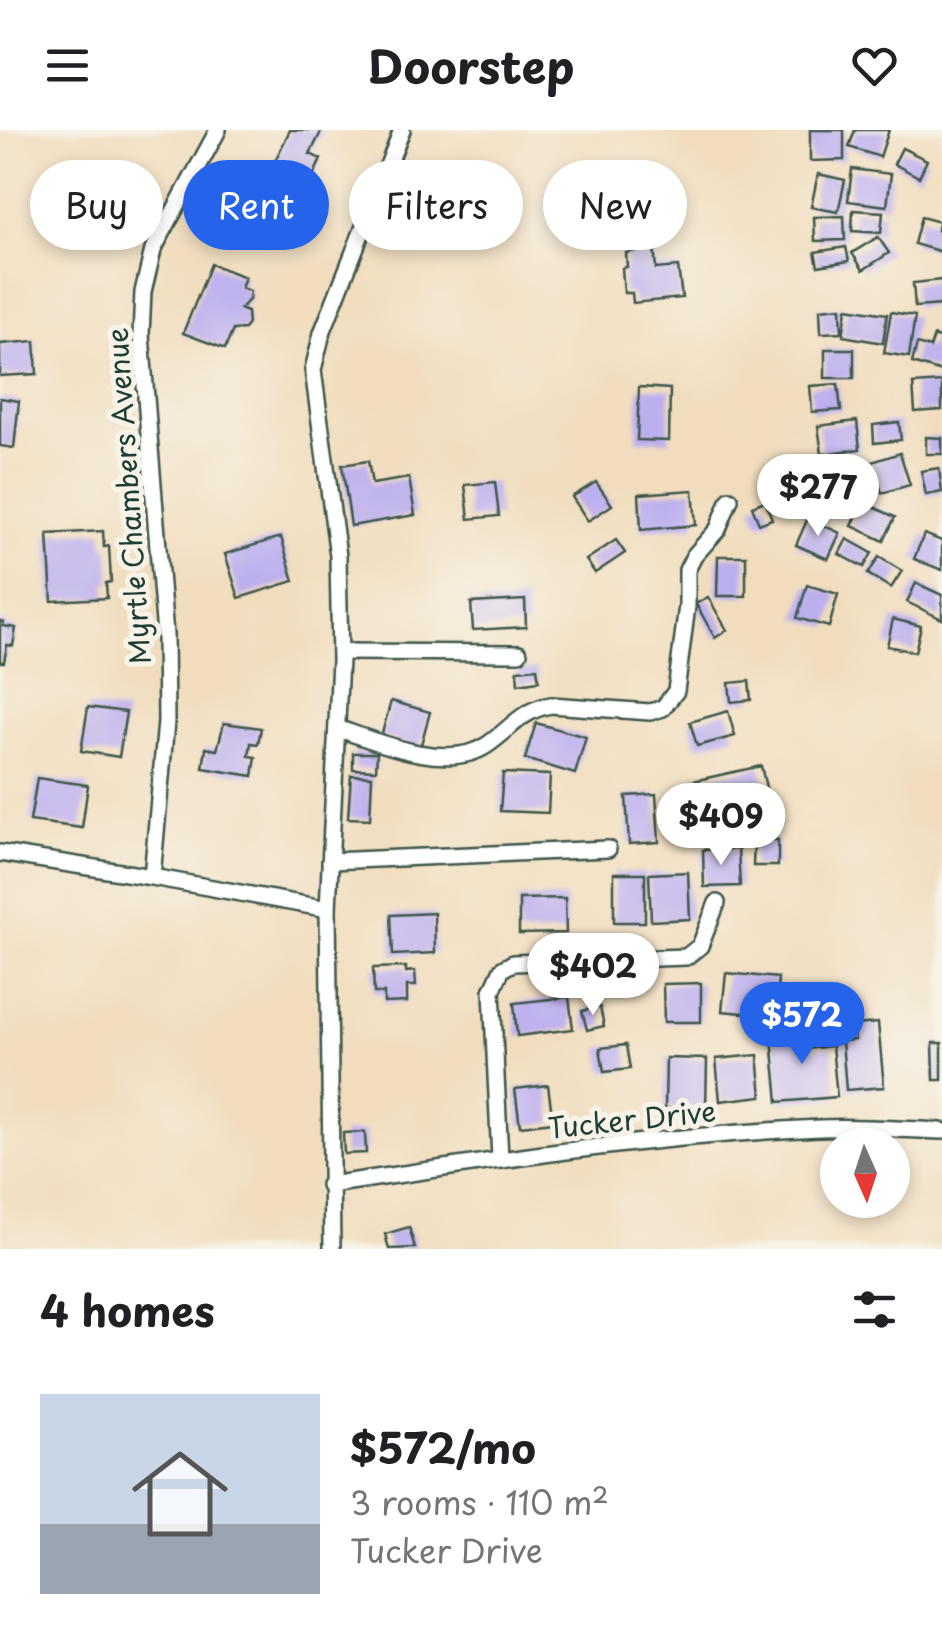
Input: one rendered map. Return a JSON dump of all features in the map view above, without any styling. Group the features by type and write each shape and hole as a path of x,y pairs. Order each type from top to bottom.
{"street":[{"name":"Myrtle Chambers Avenue","path":"152,877 166,722 165,635 141,335 143,292 153,250 218,130"},
{"path":"332,1249 328,910 340,652 338,556 313,370 322,333 402,130"},
{"path":"337,728 390,746 448,756 470,753 489,744 526,711 538,707 638,712 663,708 676,691 688,606 687,570 718,529 730,499"},
{"path":"340,652 519,653"},
{"path":"330,861 608,849"},
{"path":"0,853 328,910"},
{"path":"500,1159 492,991 502,969 513,962 686,957 700,946 717,902"},
{"name":"Tucker Drive","path":"329,1185 500,1159 823,1128 942,1132"}],"building":[{"path":"290,130 322,130 310,154 321,160 275,160"},
{"path":"810,130 844,130 844,160 810,161"},
{"path":"855,130 889,130 880,157 849,147"},
{"path":"902,148 927,160 919,177 894,164"},
{"path":"852,169 891,174 887,206 848,201"},
{"path":"818,174 845,180 838,212 811,207"},
{"path":"853,210 883,212 881,233 852,231"},
{"path":"844,216 845,240 815,241 814,217"},
{"path":"921,217 940,222 937,230 942,232 942,252 914,244"},
{"path":"878,237 889,253 863,270 852,253"},
{"path":"846,247 849,261 818,266 815,252"},
{"path":"654,250 656,269 678,267 682,298 633,303 632,293 624,293 622,268 627,267 626,253"},
{"path":"211,264 245,277 241,288 250,291 249,300 240,309 247,312 248,324 244,329 233,330 225,349 183,333"},
{"path":"942,280 942,305 915,307 913,283"},
{"path":"841,307 842,332 821,333 820,309"},
{"path":"847,308 887,314 883,343 843,336"},
{"path":"891,312 915,316 909,357 884,353"},
{"path":"934,336 942,339 942,372 912,363 917,344 930,348"},
{"path":"35,341 37,374 0,376 0,344"},
{"path":"825,349 854,349 854,378 825,378"},
{"path":"942,382 942,410 915,412 913,384"},
{"path":"838,384 841,410 812,412 810,386"},
{"path":"639,387 670,389 669,441 637,440"},
{"path":"0,398 19,401 14,448 0,446"},
{"path":"857,421 860,449 822,454 818,426"},
{"path":"899,422 901,440 874,443 873,425"},
{"path":"926,437 942,438 942,454 926,454"},
{"path":"900,453 910,485 882,493 872,462"},
{"path":"368,461 372,484 409,478 415,515 351,526 342,465"},
{"path":"844,464 861,496 852,501 847,493 837,499 834,492 822,499 812,481"},
{"path":"939,468 942,492 926,495 921,471"},
{"path":"495,482 499,516 469,519 465,485"},
{"path":"596,482 612,505 588,521 572,497"},
{"path":"693,490 696,525 641,530 639,494"},
{"path":"765,501 772,519 759,524 752,506"},
{"path":"863,502 895,517 884,541 852,526"},
{"path":"808,518 840,533 828,559 796,545"},
{"path":"103,531 104,547 109,546 111,582 106,583 107,598 52,601 48,534"},
{"path":"924,534 942,541 942,570 914,559"},
{"path":"281,537 294,581 239,598 225,554"},
{"path":"847,539 872,553 864,567 839,554"},
{"path":"616,540 625,553 595,573 586,560"},
{"path":"718,556 746,556 746,596 717,596"},
{"path":"879,557 902,571 891,588 868,574"},
{"path":"916,583 942,595 942,619 907,602"},
{"path":"807,585 838,594 829,627 797,618"},
{"path":"708,597 727,630 715,638 696,604"},
{"path":"525,600 526,627 473,630 471,603"},
{"path":"893,619 921,626 915,652 887,646"},
{"path":"0,621 3,626 16,628 13,646 7,645 4,662 0,662"},
{"path":"537,668 539,681 518,684 517,670"},
{"path":"749,681 751,700 731,702 729,683"},
{"path":"391,701 430,712 420,748 381,737"},
{"path":"88,707 126,712 119,757 81,751"},
{"path":"728,711 735,736 697,746 690,722"},
{"path":"224,723 261,728 258,744 251,743 249,756 256,757 253,776 203,768 206,748 217,750"},
{"path":"536,723 586,737 575,774 525,759"},
{"path":"353,753 377,753 376,770 353,769"},
{"path":"761,766 768,796 691,813 684,783"},
{"path":"503,773 550,775 548,813 500,811"},
{"path":"351,775 372,776 370,819 348,818"},
{"path":"37,778 88,785 82,828 30,821"},
{"path":"656,794 659,842 629,844 626,796"},
{"path":"754,839 778,840 778,866 753,866"},
{"path":"738,849 740,886 704,887 703,850"},
{"path":"688,872 690,919 651,921 649,874"},
{"path":"614,873 645,873 645,922 614,922"},
{"path":"565,898 566,933 519,934 519,899"},
{"path":"434,913 435,953 393,955 391,915"},
{"path":"406,967 406,972 415,971 416,986 407,986 407,1002 384,1003 384,993 374,993 373,968"},
{"path":"726,973 778,978 775,1016 722,1011"},
{"path":"701,983 701,1022 664,1022 663,984"},
{"path":"569,997 573,1029 517,1036 514,1003"},
{"path":"600,1007 604,1026 587,1030 582,1011"},
{"path":"878,1023 884,1087 846,1090 842,1041 855,1040 854,1025"},
{"path":"802,1026 805,1049 832,1046 837,1097 778,1102 771,1028"},
{"path":"933,1043 942,1043 942,1080 934,1080"},
{"path":"626,1045 630,1069 604,1072 600,1048"},
{"path":"758,1055 762,1096 720,1101 716,1059"},
{"path":"666,1058 707,1059 706,1109 665,1108"},
{"path":"548,1085 553,1122 520,1126 515,1089"},
{"path":"365,1132 366,1153 344,1154 343,1133"},
{"path":"409,1227 415,1248 389,1249 385,1234"}]}
